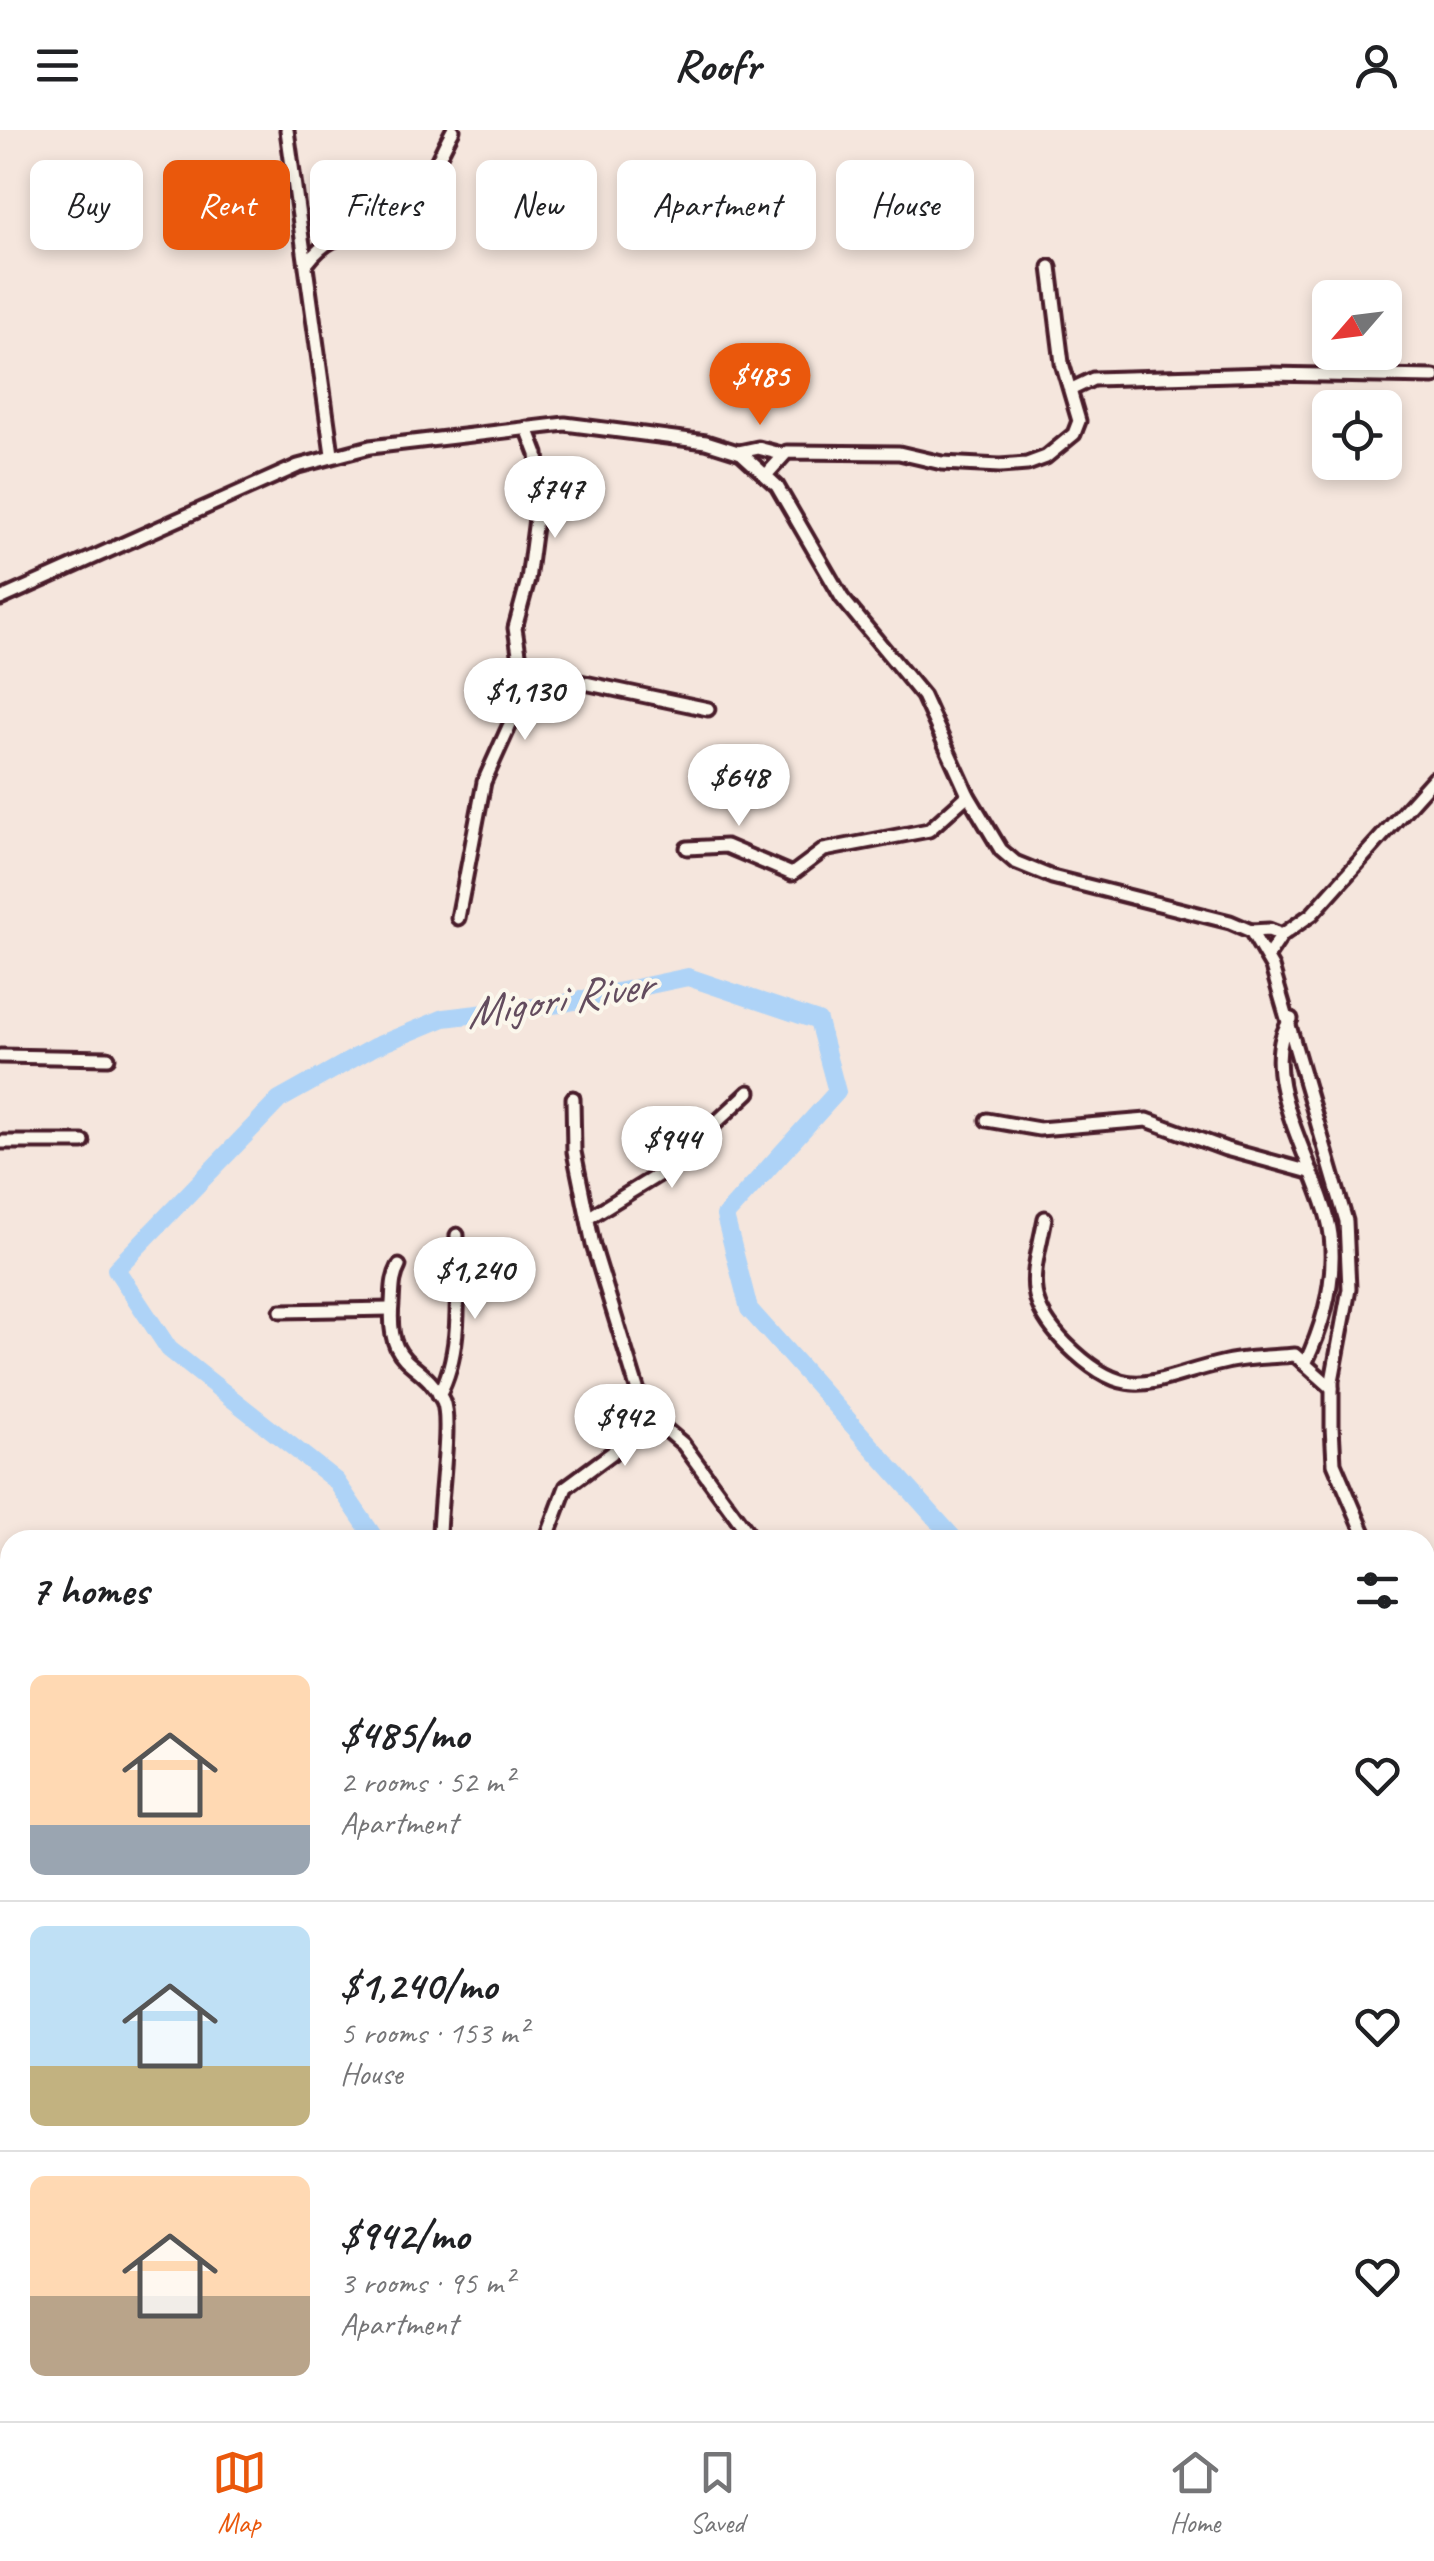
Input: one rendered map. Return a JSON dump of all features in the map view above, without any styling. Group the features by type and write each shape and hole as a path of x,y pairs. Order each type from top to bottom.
{"street":[{"path":"287,130 332,454"},
{"path":"308,262 336,236 383,226 399,216 428,176 453,130"},
{"path":"739,452 758,448 781,454 899,454 942,464 1027,464 1055,450 1078,429 1060,348 1050,267"},
{"path":"1072,389 1093,379 1268,374 1434,377"},
{"path":"0,599 332,454 587,424 706,442 739,452 768,473 842,598 923,696 989,836 1015,862 1030,870 1214,917 1251,932 1269,930 1282,935"},
{"path":"458,918 484,782 522,702 523,670 516,628 528,580 540,488 537,454 528,428"},
{"path":"768,473 781,454"},
{"path":"523,670 708,709"},
{"path":"1268,956 1282,935 1312,914 1434,778"},
{"path":"687,848 726,846 792,874 824,850 929,830 968,795"},
{"path":"1251,932 1268,956 1291,1019 1346,1220 1349,1289 1332,1388 1334,1462 1363,1530"},
{"path":"1291,1019 1280,1036 1288,1110 1330,1228 1332,1265 1324,1318 1305,1364"},
{"path":"0,1056 108,1058"},
{"path":"588,1218 663,1172 749,1092"},
{"path":"573,1098 572,1140 588,1218 608,1301 644,1411 682,1444 746,1530"},
{"path":"987,1120 1039,1130 1117,1119 1147,1120 1226,1149 1310,1172"},
{"path":"0,1142 83,1142"},
{"path":"1045,1218 1036,1268 1038,1313 1088,1366 1105,1377 1148,1384 1228,1362 1295,1355 1332,1388"},
{"path":"439,1395 449,1377 453,1354 457,1235"},
{"path":"399,1266 392,1280 391,1333 402,1358 439,1395 446,1412 440,1530"},
{"path":"282,1311 392,1308"},
{"path":"550,1530 566,1487 612,1453 644,1411"}],"waterway":[{"name":"Migori River","path":"369,1530 336,1481 169,1349 116,1269 279,1100 374,1047 444,1018 560,1004 688,977 818,1021 837,1092 725,1216 749,1309 946,1530"}]}
